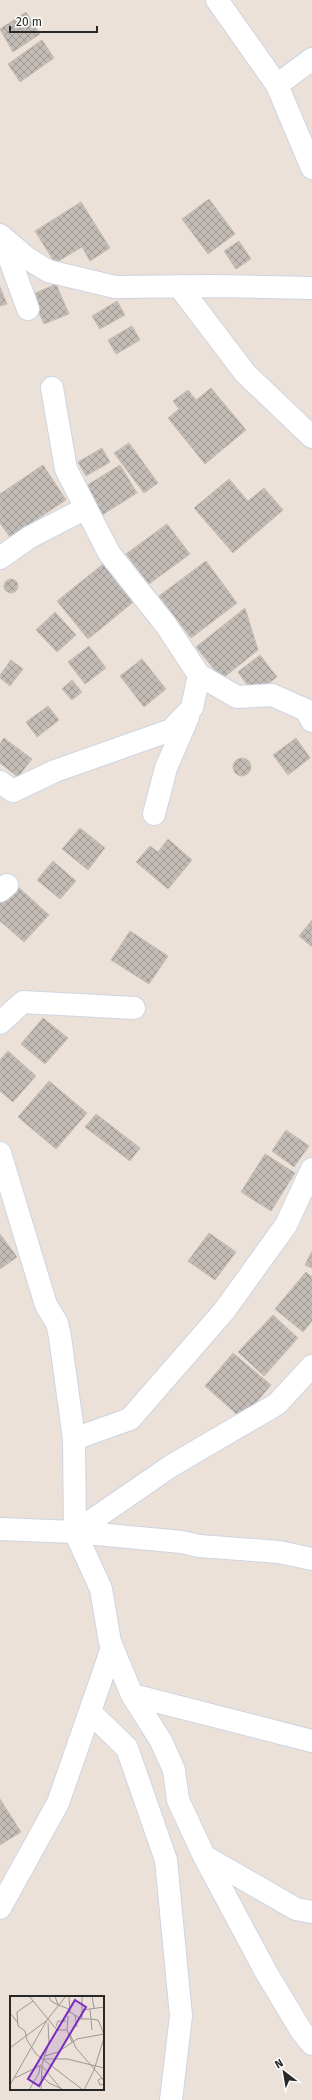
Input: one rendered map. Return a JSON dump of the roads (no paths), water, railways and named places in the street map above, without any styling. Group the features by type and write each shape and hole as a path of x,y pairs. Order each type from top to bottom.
{"street":[{"path":"217,0 277,85 312,168"},
{"path":"277,85 312,59"},
{"path":"0,235 27,258 48,271 115,287 179,286 312,288"},
{"path":"0,235 28,309"},
{"path":"179,286 244,373 312,437"},
{"path":"52,388 66,469 109,553 166,625 199,674 237,697 272,695 310,715"},
{"path":"0,558 30,537 86,508"},
{"path":"154,814 166,768 192,708 199,674"},
{"path":"0,782 13,791 55,771 171,730 192,708"},
{"path":"0,1023 23,1002 134,1008"},
{"path":"0,1153 46,1305 56,1323 60,1337 74,1439 75,1532 101,1589 112,1648 132,1695 161,1741 174,1770 178,1800 204,1856 266,1972 302,2032 312,2044"},
{"path":"74,1439 130,1419 224,1312 286,1225 312,1169"},
{"path":"75,1532 171,1466 277,1404 312,1366"},
{"path":"0,1529 75,1532 182,1542 199,1546 279,1552 312,1559"},
{"path":"0,1908 58,1803 112,1648"},
{"path":"132,1695 312,1741"},
{"path":"90,1712 127,1748 166,1860 181,2016 171,2100"},
{"path":"204,1856 296,1909 312,1912"}]}
